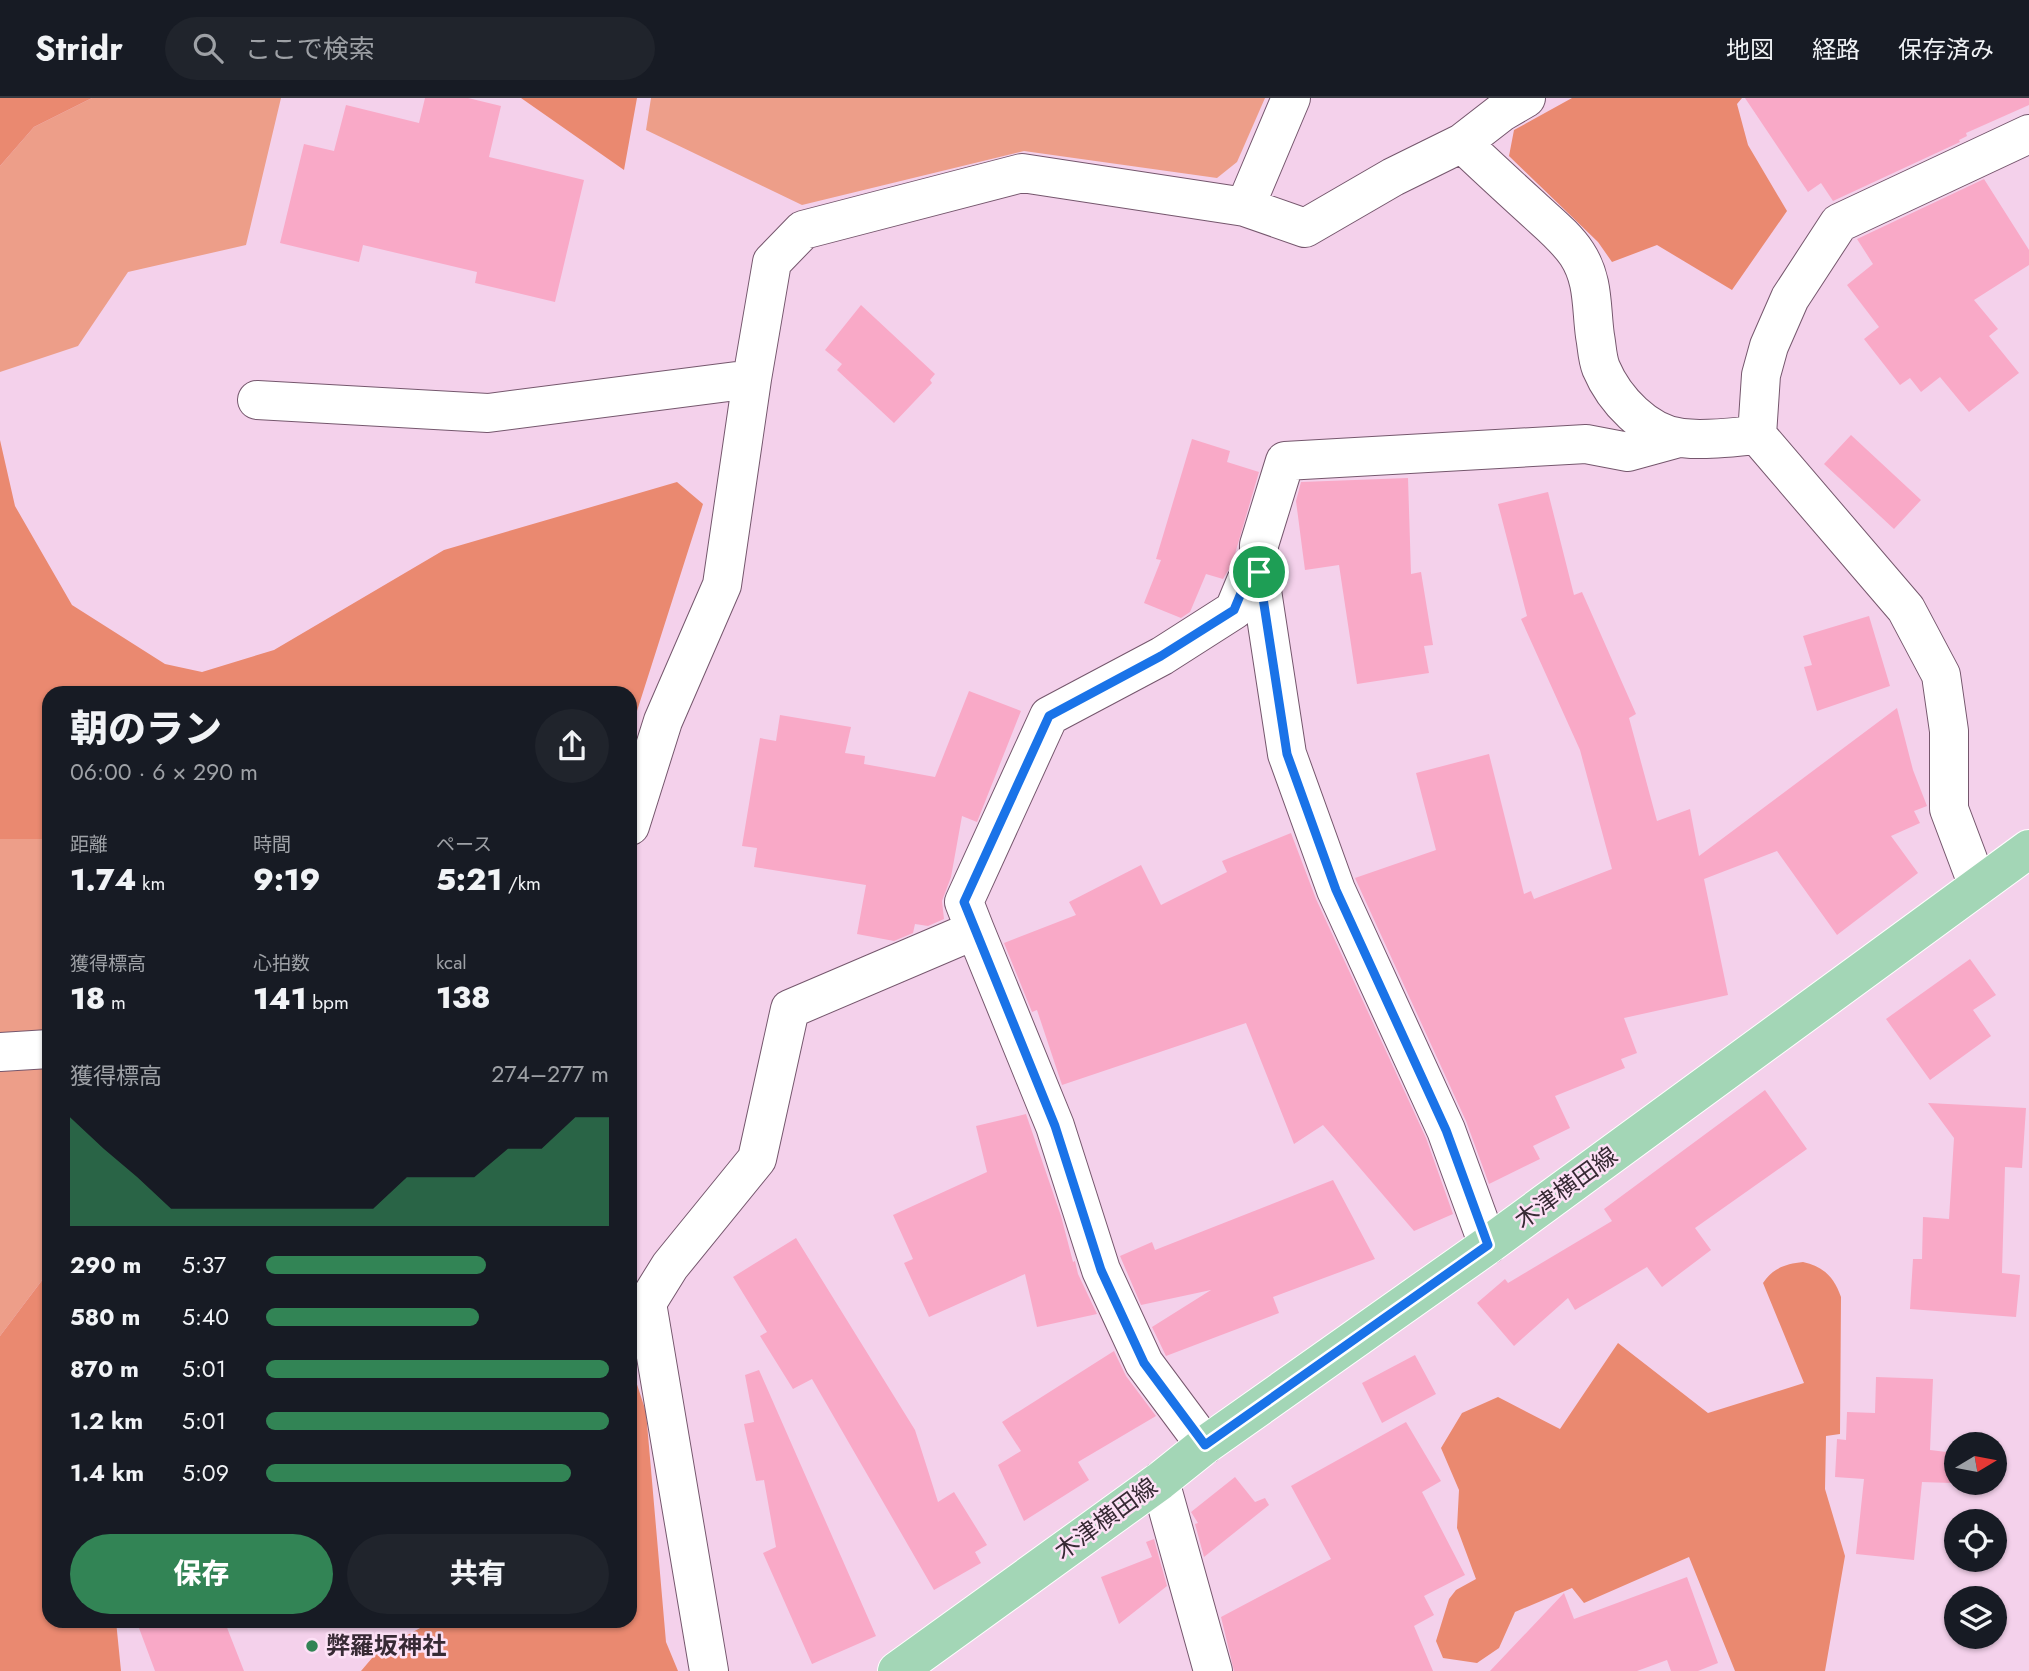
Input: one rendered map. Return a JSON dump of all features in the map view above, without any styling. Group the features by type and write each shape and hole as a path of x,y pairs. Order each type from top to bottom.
{"main road":[{"name":"木津横田線","path":"897,1671 1205,1445 1488,1245 2029,849"}],"street":[{"path":"1245,207 1291,98"},
{"path":"637,804 663,721 722,585 772,262 803,230 1022,173 1245,207 1305,228 1393,177 1462,144 1502,111 1526,98"},
{"path":"1978,886 1949,808 1949,731 1941,675 1906,609 1757,435 1762,374 1769,346 1790,298 1839,223 2029,134"},
{"path":"1462,144 1563,236 1588,276 1594,300 1599,365 1612,390 1630,411 1653,427 1679,438"},
{"path":"257,400 488,413 752,379"},
{"path":"1488,1245 1446,1130 1336,890 1287,754 1259,572 1259,545 1285,461 1586,444 1628,452 1679,438 1709,439 1757,435"},
{"path":"1205,1445 1144,1363 1101,1270 1055,1126 964,902 1049,716 1161,656 1234,610 1246,581 1259,572"},
{"path":"709,1671 639,1297 670,1266 757,1159 790,1009 975,930"},
{"path":"0,1052 42,1049"},
{"path":"1160,1480 1213,1671"}],"shaded area":[{"path":"0,98 92,98 34,127 0,166"},
{"path":"92,98 281,98 246,245 128,272 78,346 0,372 0,166 34,127"},
{"path":"521,98 637,98 624,170"},
{"path":"651,98 1265,98 1237,162 1217,178 1024,151 802,205 646,130"},
{"path":"1572,98 1742,98 1737,104 1748,145 1787,211 1732,290 1657,245 1612,262 1598,242 1509,156 1514,130"},
{"path":"0,440 15,506 72,605 165,664 202,672 274,650 444,550 677,482 703,504 637,711 637,686 42,686 42,839 0,839"},
{"path":"0,839 42,839 42,1280 0,1336"},
{"path":"1803,1262 1827,1274 1841,1297 1840,1434 1826,1436 1825,1489 1845,1556 1825,1671 1735,1671 1689,1557 1584,1603 1572,1588 1515,1612 1499,1648 1477,1663 1443,1658 1436,1641 1449,1599 1456,1590 1476,1579 1457,1528 1459,1490 1441,1448 1462,1413 1498,1397 1560,1429 1618,1343 1708,1413 1804,1383 1763,1283 1780,1268"},
{"path":"42,1280 42,1628 117,1628 121,1671 0,1671 0,1336"},
{"path":"637,1384 646,1412 666,1642 678,1671 361,1671 378,1651 420,1628 637,1628"}],"building":[{"path":"425,98 468,98 501,106 489,157 584,180 555,302 475,283 477,272 363,245 359,262 280,243 304,144 334,151 346,105 419,123"},
{"path":"1745,98 2029,98 2029,105 1966,133 1967,136 1959,140 1960,142 1833,201 1821,183 1808,192"},
{"path":"1984,179 2029,250 2029,265 1974,300 1998,329 1989,336 2019,373 1969,412 1940,377 1921,392 1910,378 1900,385 1864,339 1879,327 1847,285 1873,264 1857,239"},
{"path":"861,305 935,374 930,380 932,383 894,423 837,370 842,364 825,350"},
{"path":"1851,435 1921,500 1894,529 1824,464"},
{"path":"1192,439 1230,451 1227,462 1259,472 1232,564 1223,579 1206,574 1190,612 1181,618 1144,603 1161,560 1156,559"},
{"path":"1408,478 1411,574 1421,572 1433,645 1424,646 1429,673 1357,684 1339,565 1305,570 1296,501 1301,482"},
{"path":"1548,492 1574,595 1582,592 1636,714 1629,718 1657,821 1690,809 1699,856 1897,708 1913,770 1927,806 1914,811 1920,823 1891,836 1918,873 1837,935 1777,851 1704,879 1728,995 1624,1018 1637,1053 1621,1059 1625,1068 1555,1096 1570,1128 1533,1146 1540,1159 1489,1184 1466,1121 1355,878 1436,850 1416,773 1489,754 1524,894 1531,891 1534,899 1612,869 1580,750 1521,619 1527,616 1498,504"},
{"path":"1869,616 1890,686 1817,711 1804,667 1812,665 1803,636"},
{"path":"969,691 1021,711 977,822 962,816 951,877 942,901 944,919 928,926 915,924 913,933 894,941 857,934 866,885 754,867 757,848 742,846 760,738 776,741 780,715 851,727 845,753 865,756 864,764 935,777"},
{"path":"1291,833 1316,899 1426,1138 1453,1214 1414,1231 1323,1125 1294,1144 1246,1023 1062,1085 1037,1010 1032,1012 1004,943 1076,915 1069,902 1141,865 1161,905 1227,872 1222,861"},
{"path":"1970,959 1996,995 1973,1010 1991,1036 1930,1080 1886,1019"},
{"path":"1765,1090 1807,1149 1695,1228 1711,1250 1662,1287 1647,1267 1575,1310 1568,1298 1514,1346 1477,1303 1505,1279 1508,1283 1612,1221 1604,1209"},
{"path":"1928,1103 2026,1108 2022,1168 2005,1167 2002,1273 2020,1275 2016,1317 1910,1309 1913,1259 1922,1259 1923,1217 1949,1219 1954,1138"},
{"path":"1026,1114 1061,1216 1073,1262 1075,1261 1078,1274 1097,1314 1037,1327 1025,1274 929,1317 904,1263 913,1259 893,1215 987,1172 976,1126"},
{"path":"1333,1180 1375,1259 1273,1297 1279,1313 1166,1356 1152,1327 1211,1290 1141,1305 1120,1256 1152,1242 1155,1250"},
{"path":"796,1238 915,1430 938,1502 954,1492 987,1545 975,1552 981,1563 934,1590 812,1379 793,1389 760,1336 767,1332 733,1277"},
{"path":"1114,1351 1126,1376 1156,1416 1078,1462 1089,1480 1024,1521 998,1465 1021,1451 1002,1422"},
{"path":"1415,1355 1436,1394 1382,1423 1362,1383"},
{"path":"759,1370 876,1636 812,1664 763,1553 776,1547 764,1480 756,1481 744,1424 754,1422 745,1375"},
{"path":"1876,1377 1933,1379 1930,1450 1944,1452 1944,1483 1922,1482 1914,1560 1856,1554 1864,1479 1835,1477 1837,1439 1846,1440 1847,1412 1875,1413"},
{"path":"1406,1422 1441,1481 1422,1492 1465,1575 1424,1596 1434,1615 1414,1626 1433,1671 1234,1671 1221,1617 1331,1559 1291,1486"},
{"path":"1235,1477 1255,1502 1265,1498 1269,1505 1204,1557 1195,1524 1198,1523 1191,1512"},
{"path":"1154,1539 1167,1586 1119,1624 1101,1577 1152,1557 1146,1542"},
{"path":"1687,1577 1718,1663 1698,1671 1671,1671 1667,1660 1637,1671 1490,1671 1564,1593 1574,1619"},
{"path":"139,1628 227,1628 244,1671 155,1671"}],"place":[{"name":"弊羅坂神社","path":"312,1646"}],"route":[{"path":"1259,572 1287,754 1336,890 1446,1130 1488,1245 1205,1445 1144,1363 1101,1270 1055,1126 964,902 1049,716 1161,656 1234,610 1246,581 1259,572"}]}
